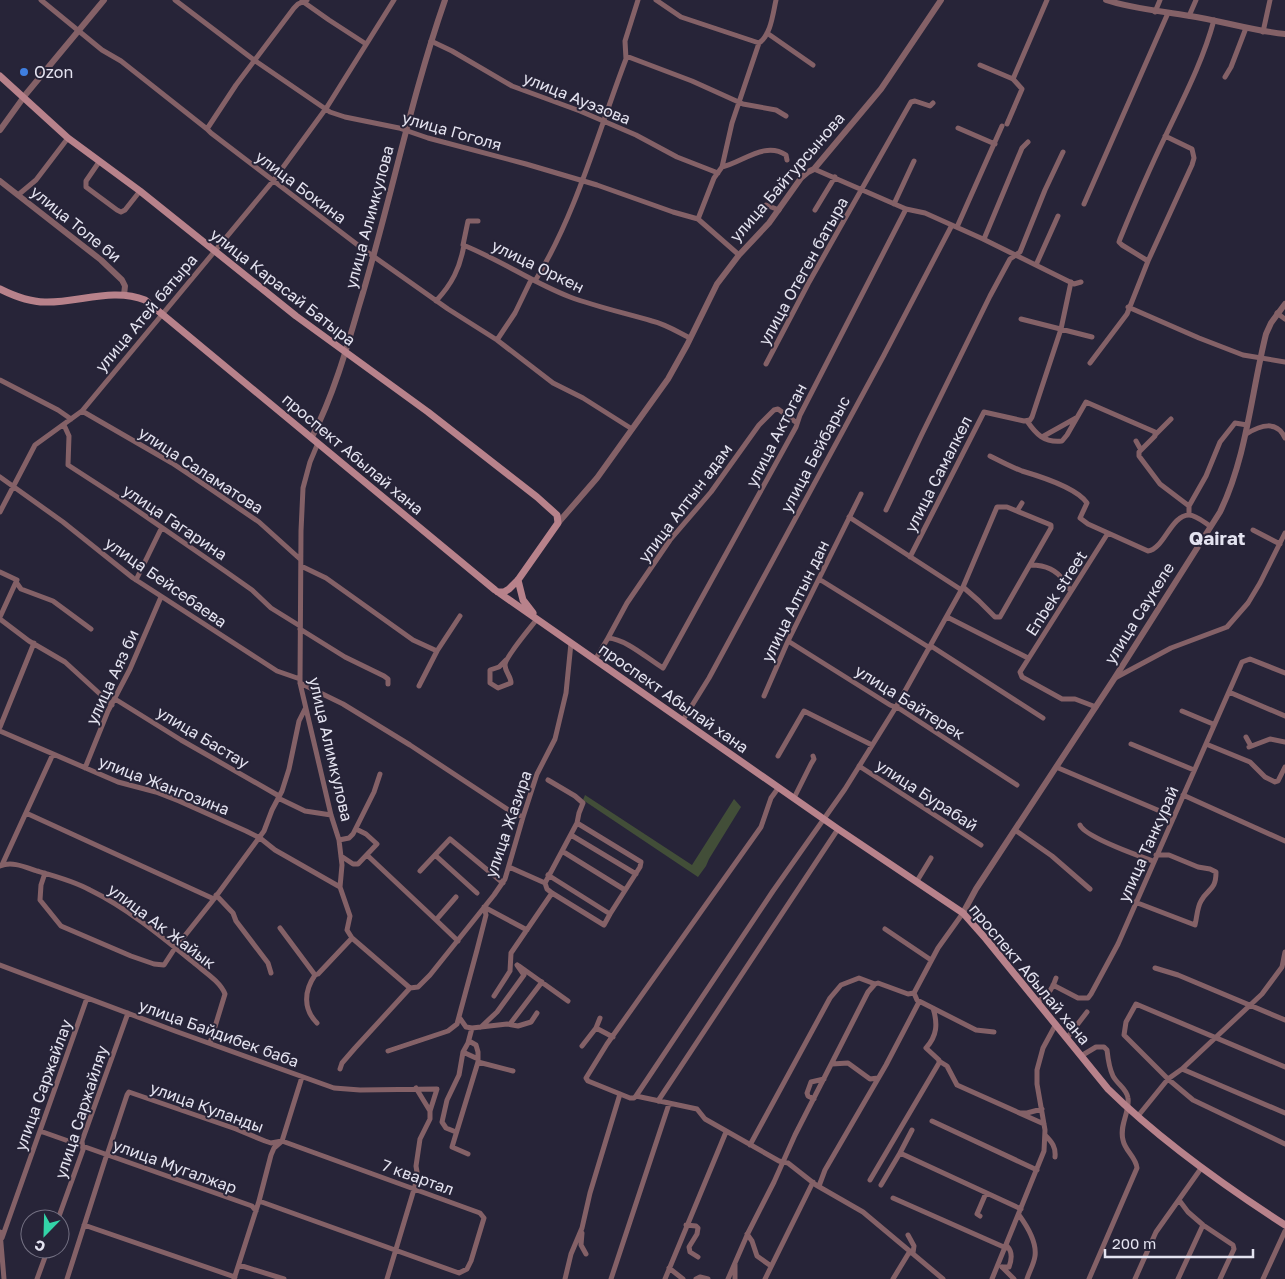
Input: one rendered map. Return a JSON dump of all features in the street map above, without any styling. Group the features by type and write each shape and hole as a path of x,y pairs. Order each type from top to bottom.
{"main road":[{"name":"улица Карасай Батыра","path":"0,76 68,138 140,191 345,353 428,412 537,497 554,513"},
{"name":"проспект Абылай хана","path":"0,289 23,298 43,302 124,294 145,300 498,592 963,914 986,939 1108,1089 1127,1107 1202,1167 1285,1225"},
{"path":"498,592 504,592 509,589 518,580 558,523 554,513"},
{"path":"518,580 523,600 538,619"}],"street":[{"name":"улица Бокина","path":"41,0 102,50 121,61 207,128 273,182 374,257 436,301 497,340 553,383 583,398 632,429"},
{"path":"0,130 104,0"},
{"name":"улица Гоголя","path":"175,0 324,110 338,116 405,130 436,141 526,164 698,219 739,255"},
{"path":"207,128 254,60 294,8 304,0 329,20 366,44"},
{"name":"улица Атей батыра","path":"0,512 30,451 35,445 82,411 273,182 324,110 394,0"},
{"name":"улица Алимкулова","path":"312,438 332,392 345,353 396,177 405,130 431,40 445,0"},
{"path":"497,340 515,313 533,280 552,254 581,181 626,56 624,41 638,0"},
{"path":"656,0 681,17 759,43"},
{"path":"698,219 722,167 739,101 759,43 763,41 767,33 776,0"},
{"name":"улица Байтурсынова","path":"558,523 597,478 668,379 717,284 739,255 769,223 801,178 814,169 881,89 942,0"},
{"path":"980,65 1013,79 1047,0"},
{"path":"1106,0 1155,12 1214,20 1263,32 1285,34"},
{"path":"1155,12 1160,0"},
{"path":"1189,16 1196,0"},
{"path":"1263,32 1270,0"},
{"path":"1084,204 1168,13"},
{"path":"1148,261 1122,245 1120,239 1201,58 1214,20"},
{"path":"1225,77 1231,67 1246,28"},
{"path":"767,33 813,65"},
{"name":"улица Ауэзова","path":"431,40 512,86 603,120 677,157 718,173"},
{"path":"626,56 743,104 776,110 786,116"},
{"name":"улица Бейбарыс","path":"683,720 700,694 954,226 1022,90 1013,79"},
{"name":"улица Отеген батыра","path":"766,364 911,102 914,101 930,106 933,103"},
{"path":"958,128 995,144"},
{"path":"1090,363 1127,314 1128,307 1148,261 1192,165 1194,158 1192,149 1165,136"},
{"path":"18,195 36,180 68,138"},
{"path":"984,239 1022,148 1028,142"},
{"path":"722,167 765,150 782,152 786,155 787,160"},
{"path":"886,510 930,416 990,296 1010,258 1020,252 1045,190 1063,152"},
{"path":"894,204 914,161"},
{"path":"99,162 86,181 86,187 117,210 120,212 124,211 140,191"},
{"path":"814,169 906,209 925,213 984,239 1071,282 1077,284 1081,282"},
{"path":"815,210 834,177"},
{"name":"улица Толе би","path":"0,181 101,260 122,280 125,286 124,294"},
{"path":"766,205 779,210"},
{"name":"улица Актоган","path":"608,638 621,641 663,668 767,481 906,209"},
{"path":"1036,265 1058,216"},
{"name":"улица Оркен","path":"478,221 468,221 464,245 501,261 547,288 586,303 653,321 690,338"},
{"path":"436,301 450,285 456,274 464,245"},
{"path":"1071,282 1061,329 1032,417 1027,421 1042,438 1054,442 1062,441 1067,436 1086,402 1156,434"},
{"name":"улица Саукеле","path":"963,914 976,889 1114,679 1229,493 1246,434 1266,334 1285,304"},
{"path":"1128,307 1243,355 1285,362"},
{"path":"1278,313 1285,319"},
{"path":"1021,319 1092,337"},
{"path":"0,380 58,410 71,420"},
{"name":"улица Алтын адам","path":"608,638 627,603 661,553 711,492 759,425 774,410 778,409 797,423"},
{"name":"улица Саламатова","path":"82,411 190,475 259,522 300,559"},
{"name":"улица Самалкел","path":"910,557 984,412 1027,421"},
{"path":"1042,438 1077,418"},
{"path":"1171,419 1138,454 1160,484 1189,506"},
{"path":"1189,515 1189,506 1206,476 1223,436 1235,424 1247,425"},
{"name":"улица Гагарина","path":"64,425 69,436 68,466 119,498 225,571 252,590 271,608 300,628 345,657 384,676 388,679 388,684"},
{"path":"1246,434 1270,426 1276,426 1285,438"},
{"path":"1136,442 1141,450"},
{"name":"улица Алимкулова","path":"318,444 310,462 303,488 300,559 300,681 304,709 339,840 342,864 340,887 350,916 347,930 352,938"},
{"path":"990,456 1068,489 1087,503 1080,518 1088,524 1148,551 1155,549 1174,524 1182,517 1189,515 1210,526"},
{"name":"улица Бейсебаева","path":"0,477 63,522 136,580 162,597 277,670 343,704 398,737 513,814 522,817"},
{"name":"улица Алтын дан","path":"764,696 788,641 861,494"},
{"path":"849,518 962,588 979,601 994,617 1000,617 1052,527 1017,511 1022,503"},
{"name":"улица Бурабай","path":"636,1096 773,891 852,780 947,617 962,588 997,507 1007,507 1017,511"},
{"path":"554,513 566,514"},
{"path":"136,580 162,529"},
{"path":"1253,530 1280,544"},
{"name":"Enbek street","path":"947,617 1028,658 1108,532"},
{"path":"1114,679 1171,648 1227,627 1252,596 1285,533"},
{"path":"1031,564 1055,571 1071,591"},
{"path":"301,566 326,578 413,640 437,651"},
{"path":"0,572 17,580 16,582 21,589 53,601 91,629"},
{"path":"819,578 1044,718"},
{"path":"16,582 0,618 34,643 65,662 112,705"},
{"name":"улица Аяз би","path":"85,768 162,597"},
{"path":"419,686 437,651 460,616"},
{"path":"506,660 506,669 511,683 506,687 498,688 490,682 490,670 506,660 538,619"},
{"path":"595,660 608,638"},
{"name":"улица Байтерек","path":"788,641 896,707 1017,785"},
{"path":"0,727 34,643"},
{"name":"улица Жазира","path":"340,1069 342,1063 354,1048 410,988 418,987 458,941 502,883 510,867 522,817 557,731 566,693 571,643"},
{"path":"1028,658 1020,672 1022,677 1062,699 1075,698 1096,707"},
{"name":"улица Танкурай","path":"1053,985 1078,998 1088,998 1118,944 1242,662 1250,658 1285,673"},
{"path":"1229,692 1285,716"},
{"name":"улица Бастау","path":"115,699 278,797 305,811 331,815"},
{"path":"45,873 41,886 40,900 61,926 132,956 164,965 260,838 289,769 299,721 304,709"},
{"path":"778,756 804,711 872,745"},
{"path":"1182,711 1204,719 1213,724 1213,727"},
{"name":"улица Жангозина","path":"0,731 118,782 157,792 186,804 260,838 276,850 340,887"},
{"path":"1246,737 1250,747 1270,739 1285,742"},
{"path":"1131,744 1194,770"},
{"path":"1206,744 1250,762 1265,777 1275,782 1278,782 1285,767"},
{"path":"1,865 53,754"},
{"path":"794,798 814,759 813,756"},
{"name":"улица Бурабай","path":"859,766 981,845"},
{"path":"1056,766 1174,817"},
{"path":"339,840 349,838 356,828 374,792 380,774"},
{"path":"548,780 576,796 583,803 577,823 548,875 545,883 547,889 604,925 636,874 640,867 640,862 577,823"},
{"path":"157,792 161,784"},
{"path":"779,787 771,798 761,827 586,1078 620,1094 634,1098 636,1096 697,1109 705,1119 778,1161 783,1161 818,1186 863,1212 943,1279"},
{"path":"1184,795 1285,841"},
{"path":"26,813 215,897 233,912 236,921 268,963 271,973"},
{"path":"1080,825 1082,829 1092,836 1153,861"},
{"path":"341,856 355,865 377,844 356,828"},
{"path":"658,1101 838,829"},
{"path":"1015,830 1052,856 1090,888"},
{"path":"571,835 636,874"},
{"path":"420,872 450,839 502,883"},
{"path":"562,851 625,890"},
{"path":"367,855 458,941"},
{"path":"435,855 477,893"},
{"path":"1135,902 1195,925 1202,900 1215,884 1216,872 1210,869 1198,868 1169,855 1156,855"},
{"path":"917,882 932,858"},
{"name":"улица Ак Жайык","path":"1,865 8,863 45,873 89,889 111,901 175,948 223,989 225,997 210,1043"},
{"path":"510,867 545,883"},
{"path":"548,875 610,914"},
{"path":"494,996 510,971 510,956 552,893"},
{"path":"436,920 456,897"},
{"path":"484,907 527,930"},
{"path":"388,1051 448,1031 457,1024 486,915 484,907"},
{"path":"963,914 948,932 931,960 914,993 915,998 976,1030 994,1032"},
{"path":"280,928 314,975"},
{"path":"885,929 931,960"},
{"path":"317,1023 308,1012 306,1004 306,995 314,975 318,974 352,938 410,988"},
{"path":"1138,1116 1168,1079 1182,1069 1216,1037 1273,980 1282,967 1285,952"},
{"path":"480,1027 497,1013 524,975 510,956"},
{"name":"улица Байдибек баба","path":"0,965 334,1088 360,1090 437,1089 430,1111"},
{"path":"517,965 568,1001"},
{"path":"1155,968 1178,975 1285,1020"},
{"path":"750,1145 830,998 841,985 859,978 908,994 914,993"},
{"path":"1037,1002 1046,996 1056,978"},
{"path":"458,1017 460,1022 466,1027 472,1028 507,1024 542,982"},
{"path":"728,1279 747,1234 774,1182 795,1135 868,992 875,984"},
{"name":"улица Саржайлау","path":"4,1279 1,1234 88,998"},
{"path":"818,1186 825,1170 920,1002"},
{"path":"1285,1067 1136,1004 1126,1022 1124,1035 1168,1079 1193,1100 1285,1144"},
{"path":"933,1008 936,1018 936,1030 933,1040 926,1048 939,1062 947,1066 957,1085 1044,1124"},
{"name":"улица Саржайляу","path":"62,1209 84,1147 82,1141 128,1012"},
{"path":"1067,1038 1086,1012"},
{"path":"497,1013 498,1020 518,1026 531,1022 537,1013"},
{"path":"582,1046 596,1028 600,1018"},
{"path":"992,1279 1000,1266 1044,1151 1046,1135 1037,1084 1037,1070 1043,1048 1056,1024"},
{"path":"456,1132 446,1128 442,1122 447,1100 459,1075 463,1052 469,1041 472,1028"},
{"path":"596,1028 613,1037"},
{"path":"468,1154 452,1147 478,1061 476,1046 469,1041"},
{"path":"1081,1056 1096,1047 1104,1047 1107,1050 1108,1065 1113,1078 1126,1092 1129,1099 1122,1126 1123,1140 1127,1152 1136,1161 1137,1168 1089,1279"},
{"path":"463,1052 478,1061 513,1071"},
{"path":"870,1180 939,1062"},
{"path":"832,1064 848,1063 870,1079 878,1078"},
{"path":"1182,1069 1285,1113"},
{"path":"84,1225 235,1278 271,1155 274,1148 282,1141 302,1077"},
{"path":"814,1099 808,1096 808,1088 811,1082 824,1079"},
{"path":"387,1279 414,1189 420,1140 430,1119 430,1111 416,1088"},
{"name":"улица Куланды","path":"107,1154 129,1092 265,1141 282,1141"},
{"path":"566,1279 620,1094"},
{"path":"611,1279 669,1104"},
{"path":"1017,1113 1027,1113 1042,1109"},
{"path":"932,1121 1038,1170"},
{"path":"882,1184 912,1130"},
{"name":"улица Мугалжар","path":"40,1131 252,1206 256,1211"},
{"path":"665,1279 726,1132"},
{"path":"1046,1135 1054,1145 1056,1150 1055,1157"},
{"name":"7 квартал","path":"282,1141 480,1213 484,1218 471,1261 467,1269 459,1273 396,1251"},
{"path":"900,1153 986,1193 1020,1212 1035,1248 1035,1255 1027,1279"},
{"path":"67,1279 107,1154"},
{"path":"1134,1279 1156,1232 1202,1167"},
{"path":"764,1279 813,1182"},
{"path":"980,1216 977,1214 986,1193"},
{"path":"893,1198 1010,1249 1012,1258 1009,1266 1000,1266"},
{"path":"1179,1200 1188,1212 1203,1225 1233,1245 1234,1249 1220,1279"},
{"path":"259,1201 396,1251"},
{"path":"686,1225 698,1228 697,1234 689,1247 690,1252 698,1257"},
{"path":"1178,1279 1203,1225"},
{"path":"574,1247 578,1246 584,1252 582,1228"},
{"path":"1263,1279 1285,1231"},
{"path":"893,1279 914,1246 908,1232 910,1250"},
{"path":"747,1234 757,1256 771,1266"},
{"path":"37,1279 44,1259"},
{"path":"735,1264 735,1279"},
{"path":"239,1265 284,1279"},
{"path":"1000,1266 1014,1279"},
{"path":"669,1268 683,1279"},
{"path":"696,1279 700,1277 708,1279"}],"green space":[{"path":"585,795 692,865 734,799 741,807 698,877 583,800"}],"place":[{"name":"Ozon","path":"24,72"}],"district":[{"name":"Qairat","path":"1217,537"}]}
